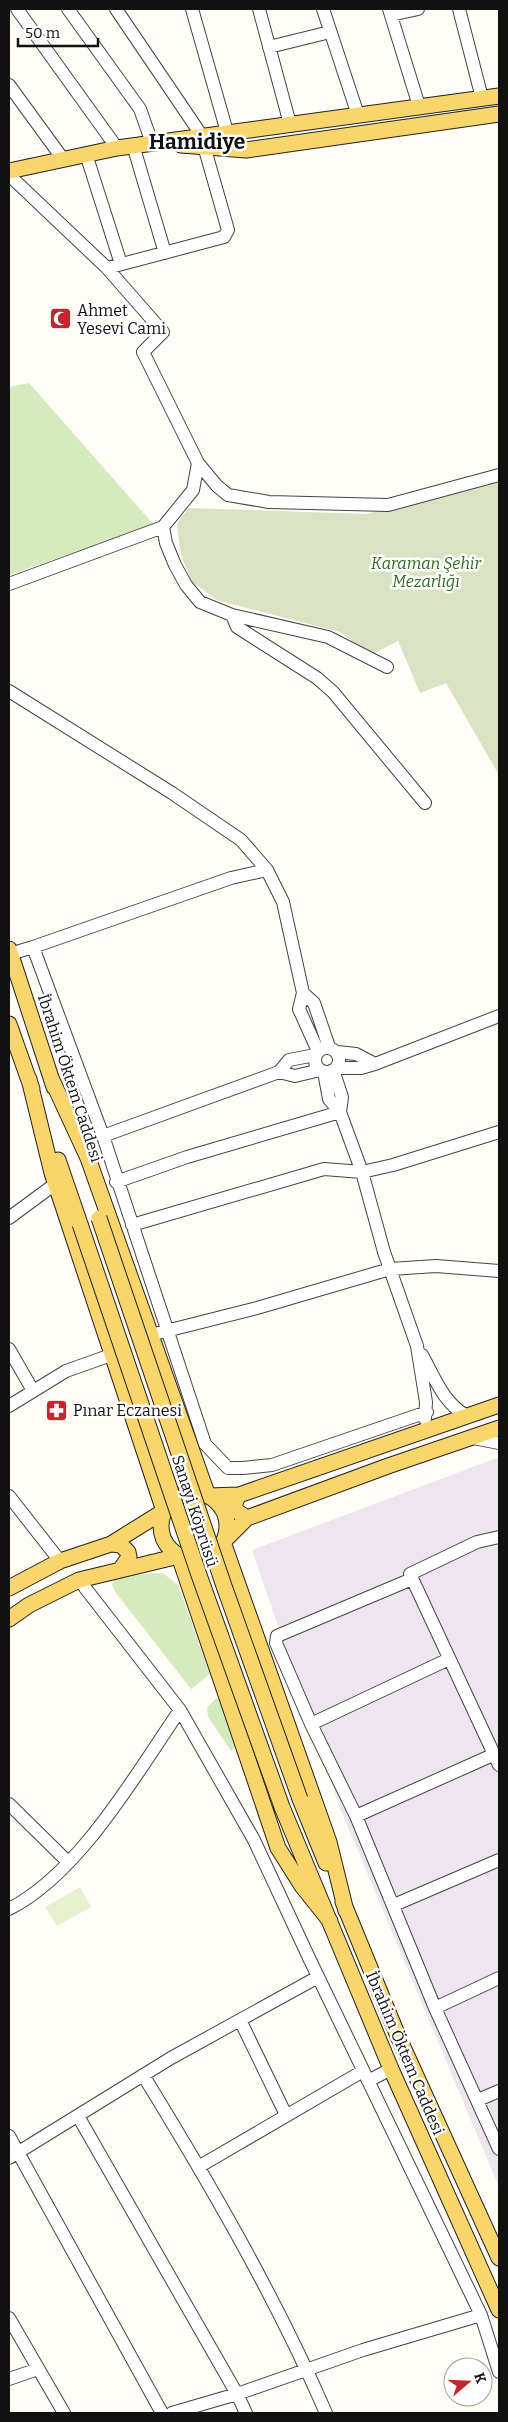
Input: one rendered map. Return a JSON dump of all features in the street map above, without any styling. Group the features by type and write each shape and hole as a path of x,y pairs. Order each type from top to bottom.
{"main road":[{"path":"208,143 228,132 499,96"},
{"path":"9,171 133,145 208,143 246,150 499,114"},
{"name":"İbrahim Öktem Caddesi","path":"10,952 99,1218"},
{"path":"9,1026 29,1079 55,1184 164,1511 161,1532 167,1546 179,1556 189,1560 204,1558 217,1550 247,1518 388,1466 499,1428"},
{"path":"51,1078 88,1158 208,1496"},
{"name":"Sanayi Köprüsü","path":"29,1079 80,1224 198,1576 282,1807"},
{"name":"Sanayi Köprüsü","path":"99,1218 224,1586 300,1798"},
{"path":"208,1496 239,1495 499,1405"},
{"path":"9,1588 60,1561 111,1544 164,1511 170,1503 183,1495 198,1493 208,1496 217,1502 226,1521 223,1542 329,1842 346,1911"},
{"path":"239,1495 235,1502 235,1510 240,1516 247,1518"},
{"path":"111,1544 121,1545 128,1552 129,1558 120,1570"},
{"path":"9,1619 29,1605 79,1580 179,1556"},
{"path":"179,1556 278,1848 302,1886 330,1921"},
{"name":"İbrahim Öktem Caddesi","path":"300,1798 398,2036 499,2258"},
{"name":"İbrahim Öktem Caddesi","path":"282,1807 391,2069 499,2310"}],"street":[{"path":"17,9 117,148"},
{"path":"68,9 140,109 152,143"},
{"path":"108,268 224,237 228,230 208,143 116,9"},
{"path":"192,9 228,132 236,149"},
{"path":"259,9 290,124"},
{"path":"323,9 358,114"},
{"path":"418,9 390,12 419,106"},
{"path":"459,9 482,98"},
{"path":"269,47 330,32"},
{"path":"9,85 63,159"},
{"path":"133,145 165,252"},
{"path":"86,154 121,264"},
{"path":"9,175 108,268 163,332 143,352 198,464 217,486 228,495 269,502 388,505 499,475"},
{"path":"9,584 163,527 192,490 198,464"},
{"path":"163,527 166,543 186,585 200,602 232,615 328,637 387,667"},
{"path":"232,615 237,626 317,678 333,692 425,803"},
{"path":"9,691 172,792 240,840 267,870 283,902 303,993 299,1009 325,1051 339,1058 328,1070 329,1099 340,1112 362,1172 390,1269 417,1346 447,1401 455,1409 467,1416"},
{"path":"10,952 33,947 231,878 267,870"},
{"path":"33,947 103,1136 116,1182 205,1444 228,1468 272,1465 427,1412"},
{"path":"280,1072 295,1076 328,1070 361,1068 376,1064 499,1016"},
{"path":"325,1051 314,1061 328,1070"},
{"path":"103,1136 280,1072 289,1060 325,1051 356,1054 376,1064"},
{"path":"116,1182 187,1157 340,1112"},
{"path":"132,1225 324,1168 362,1172 393,1165 499,1132"},
{"path":"9,1218 55,1184"},
{"path":"150,1335 257,1308 390,1269 436,1266 499,1271"},
{"path":"417,1346 427,1412 419,1433"},
{"path":"9,1349 32,1389"},
{"path":"9,1406 32,1389 66,1371 111,1355"},
{"path":"473,1438 499,1443"},
{"path":"9,1496 60,1561"},
{"path":"356,1816 497,1755 449,1659 410,1574 477,1542 499,1537"},
{"path":"412,1579 277,1636 276,1643 279,1654 311,1724 356,1816 435,2008 499,2149"},
{"path":"79,1580 180,1710 254,1840 318,1977 482,2314 499,2372"},
{"path":"311,1724 449,1659"},
{"path":"9,1909 40,1889 90,1839 180,1710"},
{"path":"9,1804 68,1862"},
{"path":"394,1905 499,1860"},
{"path":"13,2156 143,2075 318,1977"},
{"path":"435,2008 499,1978"},
{"path":"240,2020 286,2115"},
{"path":"200,2166 286,2115 366,2076 391,2069"},
{"path":"143,2075 200,2166 307,2368 326,2413"},
{"path":"478,2100 499,2091"},
{"path":"78,2116 237,2394 246,2413"},
{"path":"9,2136 13,2156 162,2413"},
{"path":"172,2413 237,2394 307,2368 482,2314"},
{"path":"9,2318 64,2413"},
{"path":"9,2379 38,2369"}],"shaded area":[{"path":"499,1457 499,2187 340,1808 252,1550"}],"green space":[{"path":"29,383 154,525 9,575 9,387"},
{"name":"Karaman Şehir Mezarlığı","path":"499,478 499,775 446,683 420,693 398,641 371,655 340,632 217,600 191,581 180,551 177,523 189,508 368,514 429,494"},
{"path":"151,1573 164,1574 178,1585 210,1674 191,1689 116,1593 112,1585 114,1579"},
{"path":"215,1699 220,1699 238,1745 231,1751 208,1717 207,1708"},
{"path":"80,1887 91,1907 57,1926 45,1907"}],"place":[{"name":"Ahmet Yesevi Cami","path":"61,319"},
{"name":"Pınar Eczanesi","path":"57,1410"}],"district":[{"name":"Hamidiye","path":"197,142"}]}
